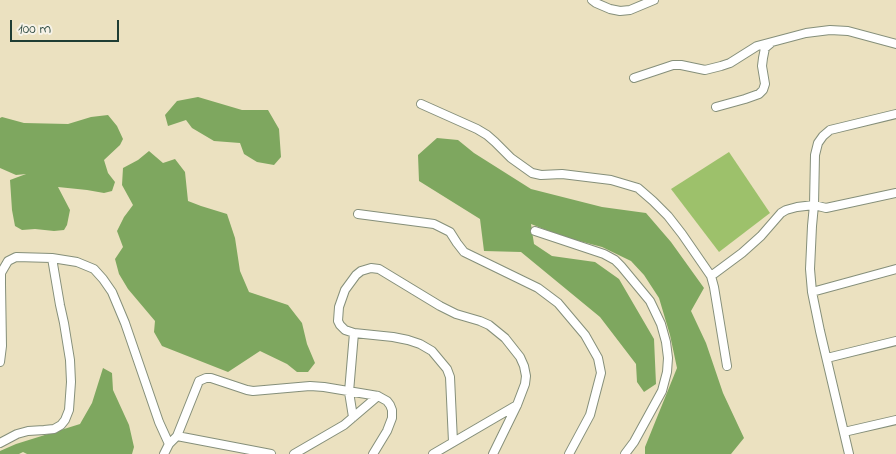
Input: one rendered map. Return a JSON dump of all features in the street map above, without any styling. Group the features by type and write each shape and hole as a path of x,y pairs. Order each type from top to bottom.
{"street":[{"path":"592,0 620,12 654,0"},
{"path":"634,78 673,65 705,70 721,66 730,63 752,49 806,33 830,30 848,31 896,44"},
{"path":"716,107 745,99 763,90 765,84 762,66 763,58 765,48 772,42"},
{"path":"421,104 488,135 511,158 532,173 541,175 562,174 612,180 638,188 668,216 711,276 727,366"},
{"path":"849,454 812,292 810,269 814,205 814,155 818,143 830,130 896,114"},
{"path":"711,276 755,242 780,213 786,210 797,206 814,205 826,208 896,193"},
{"path":"358,214 434,224 450,232 464,252 538,288 558,303 585,335 598,358 601,373 590,415 568,454"},
{"path":"535,231 604,254 615,260 650,301 660,324 666,342 668,358 667,372 662,391 634,442 625,454"},
{"path":"0,362 0,284 1,273 8,261 16,257 52,258 77,262 94,269 112,292 125,323 159,422 169,444"},
{"path":"0,443 17,434 54,428 61,425 69,410 70,360 52,258"},
{"path":"453,442 452,383 447,369 432,351 420,344 393,336 354,334 340,326 338,321 339,307 345,290 356,274 361,271 370,268 379,269 440,306 456,314 489,325 505,338 520,357 526,376 525,384 493,454"},
{"path":"812,292 896,270"},
{"path":"353,417 349,392 354,334"},
{"path":"827,358 896,341"},
{"path":"164,454 169,444 177,436 199,381 206,378 254,391 310,386 378,396 390,404 392,418 387,431 373,454"},
{"path":"294,454 344,425 378,396"},
{"path":"433,454 517,405"},
{"path":"844,432 896,420"},
{"path":"177,436 270,454"}],"green space":[{"path":"198,97 242,110 268,110 279,129 281,157 274,165 257,162 244,154 240,143 214,141 192,128 186,120 168,126 165,115 177,101"},
{"path":"108,115 117,126 123,139 120,145 104,160 108,173 115,182 112,191 104,193 58,187 70,210 64,230 22,230 15,226 10,180 26,174 16,175 0,168 0,118 24,123 68,124 91,117"},
{"path":"437,138 458,140 474,153 531,189 602,207 646,213 671,242 704,288 691,311 706,343 723,393 744,438 731,454 645,454 645,447 677,368 659,298 644,275 631,261 602,247 564,237 531,224 534,244 552,256 595,262 619,279 654,339 656,384 644,392 637,382 636,364 600,317 521,252 484,251 480,219 419,181 418,155"},
{"path":"149,151 163,163 175,159 185,172 188,201 227,214 235,238 240,271 249,292 288,305 302,323 307,344 315,363 308,372 297,372 287,364 260,351 228,372 162,346 154,332 155,321 128,289 119,274 115,259 123,247 117,231 133,205 122,185 123,168 138,160"},
{"path":"729,152 770,213 719,252 671,189"},
{"path":"103,368 112,373 113,390 129,425 134,447 132,454 27,454 23,452 19,454 0,454 0,451 16,444 80,424 92,403"}]}
